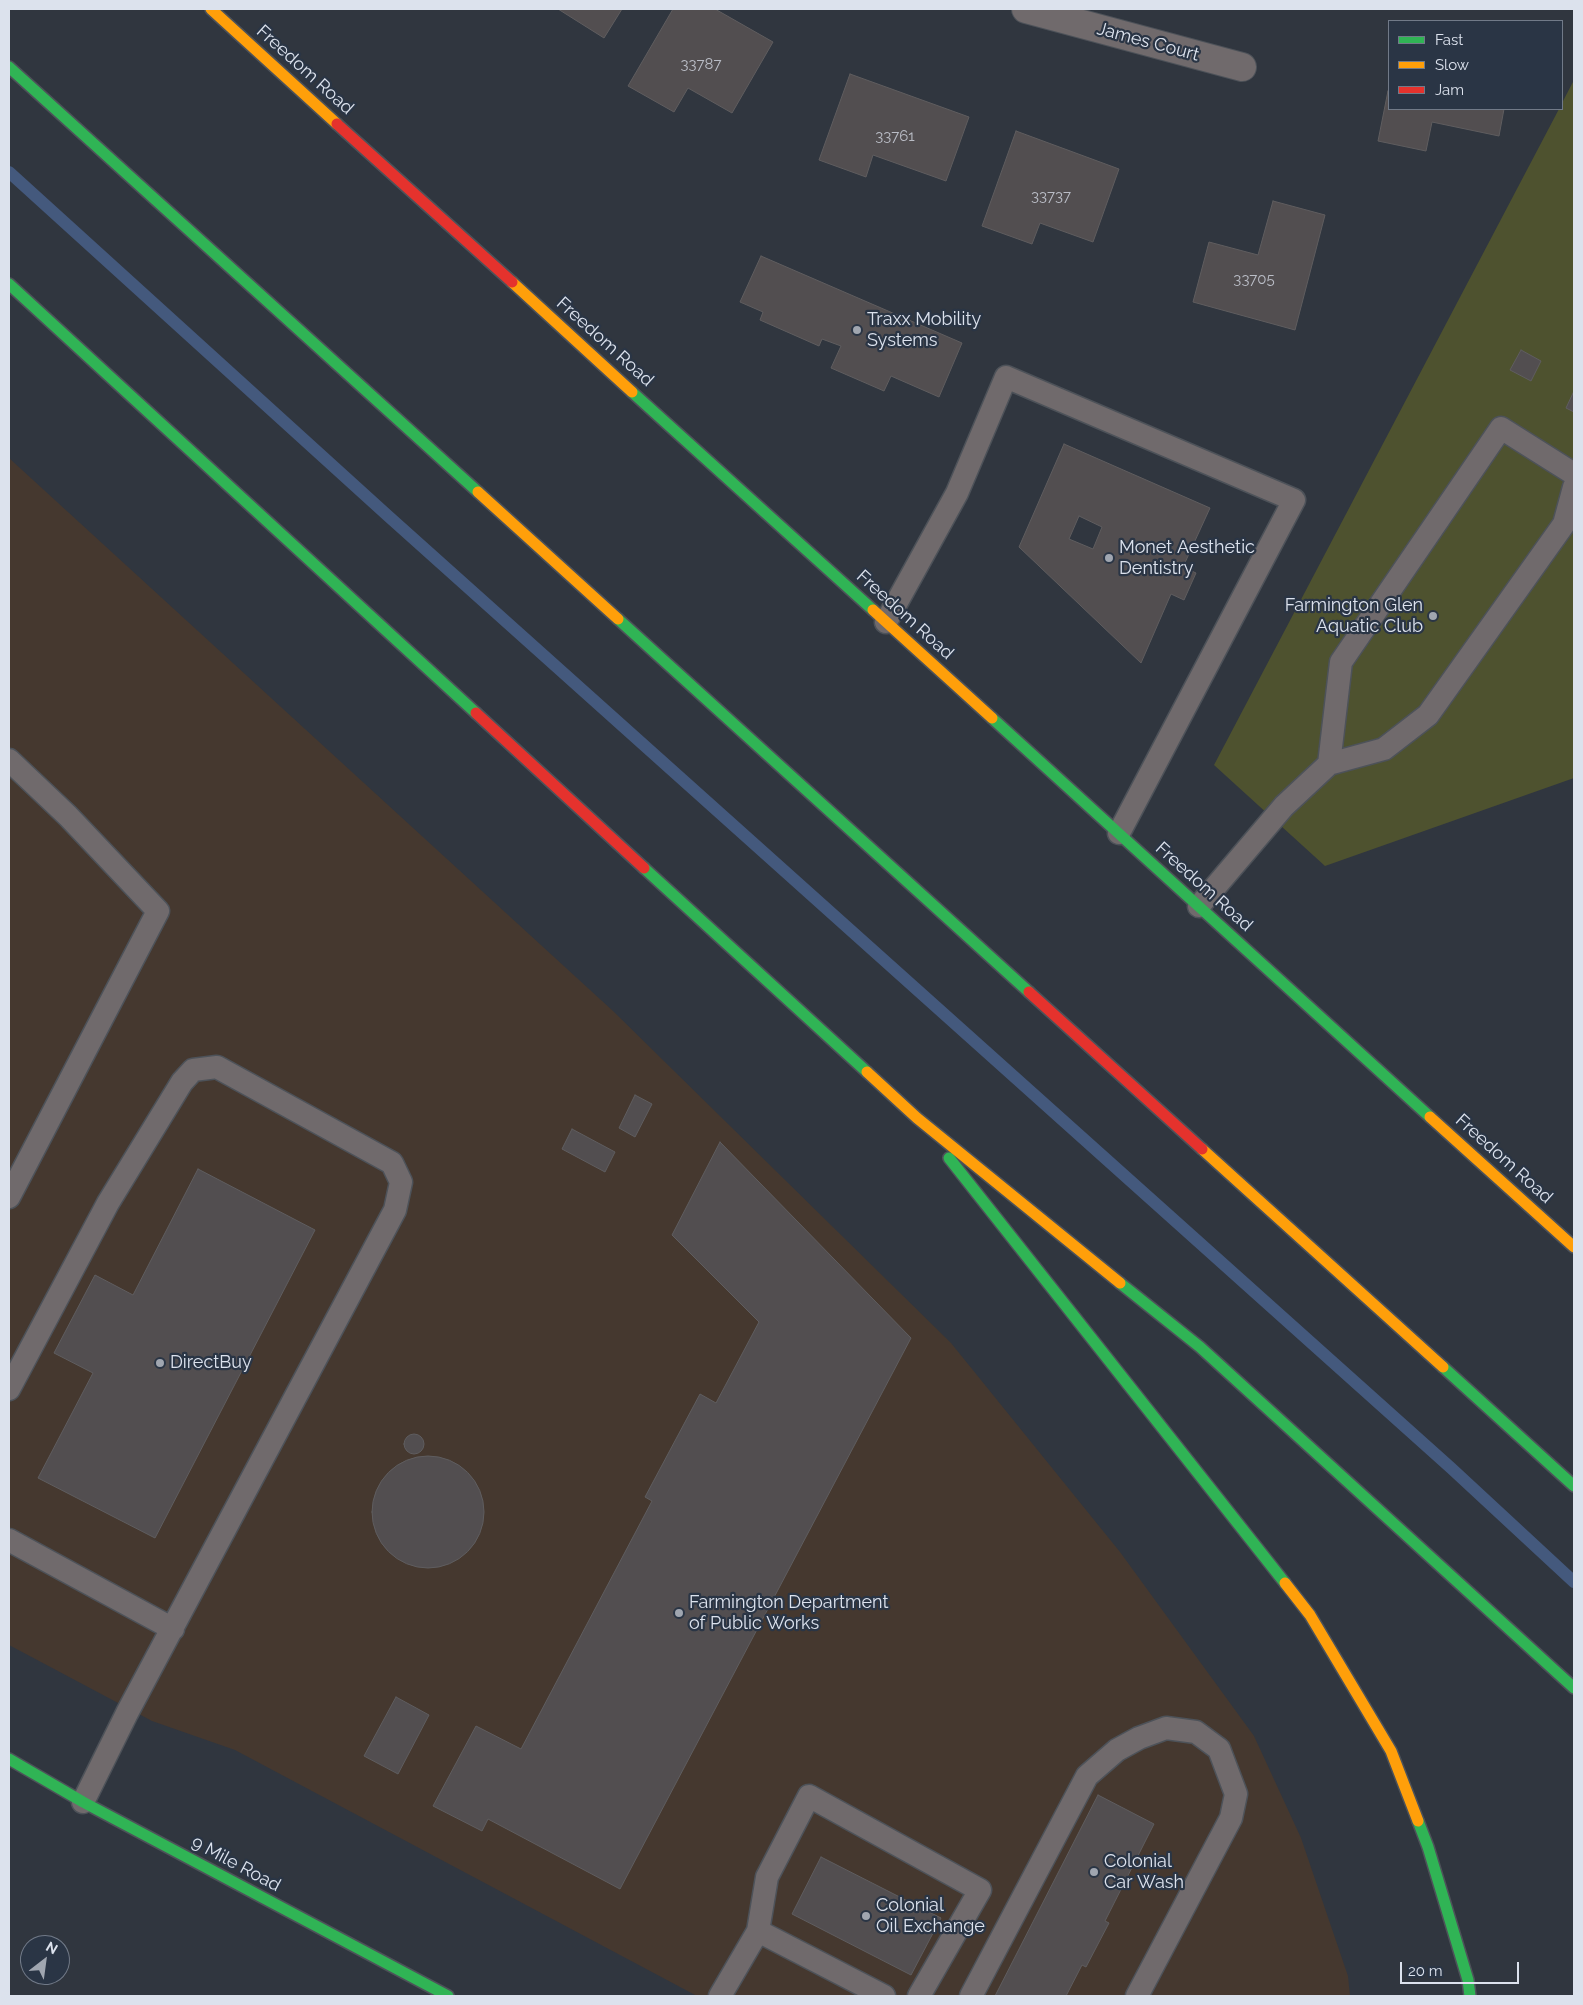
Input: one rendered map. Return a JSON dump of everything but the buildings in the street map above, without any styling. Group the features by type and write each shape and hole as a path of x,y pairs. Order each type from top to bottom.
{"main road":[{"name":"Freedom Road","path":"211,9 1574,1247"},
{"path":"9,67 1574,1486"},
{"path":"9,284 917,1118 1200,1347 1574,1688"},
{"path":"917,1118 1310,1615 1391,1752 1428,1847 1468,1980 1470,1996"},
{"name":"9 Mile Road","path":"9,1759 83,1802 448,1996"}],"street":[{"name":"James Court","path":"1026,9 1242,67"}],"lane":[{"path":"886,622 957,493 1006,377 1294,500 1119,833"},
{"path":"1329,764 1341,662 1501,428 1574,474"},
{"path":"1199,906 1284,806 1329,764 1384,749 1428,715 1569,525 1574,486"},
{"path":"9,760 68,816 158,911 9,1197"},
{"path":"9,1389 108,1203 182,1082 193,1070 217,1067 392,1163 401,1182 395,1210 127,1713 83,1802"},
{"path":"9,1540 173,1629"},
{"path":"971,1996 1087,1776 1117,1750 1139,1738 1166,1728 1196,1732 1219,1749 1236,1794 1231,1818 1137,1996"},
{"path":"720,1996 758,1931 767,1877 809,1796 980,1890 919,1996"},
{"path":"758,1931 884,1996"}],"shaded area":[{"path":"9,458 613,1011 951,1343 1120,1552 1254,1736 1301,1838 1348,1976 1350,1996 697,1996 235,1750 152,1721 9,1645"}],"green space":[{"name":"Farmington Glen Aquatic Club","path":"1574,80 1574,778 1325,866 1214,765 1558,110 1563,110 1563,101"}],"waterway":[{"path":"9,172 387,515 1451,1468 1574,1582"}],"traffic: fast":[{"path":"9,67 478,492"},
{"path":"9,284 476,713"},
{"path":"632,392 873,610"},
{"path":"618,619 1029,992"},
{"path":"992,718 1430,1117"},
{"path":"644,868 867,1072"},
{"path":"949,1158 1285,1583"},
{"path":"1120,1283 1200,1347 1574,1688"},
{"path":"1443,1367 1574,1486"},
{"path":"9,1759 83,1802 448,1996"},
{"path":"1418,1821 1428,1847 1468,1980 1470,1996"}],"traffic: slow":[{"path":"211,9 337,124"},
{"path":"512,282 632,392"},
{"path":"478,492 618,619"},
{"path":"873,610 992,718"},
{"path":"867,1072 917,1118 1120,1283"},
{"path":"1430,1117 1574,1247"},
{"path":"1202,1149 1443,1367"},
{"path":"1285,1583 1310,1615 1391,1751 1418,1821"}],"traffic: jam":[{"path":"337,124 512,282"},
{"path":"476,713 644,868"},
{"path":"1029,992 1202,1149"}],"place":[{"name":"Traxx Mobility Systems","path":"857,330"},
{"name":"Monet Aesthetic Dentistry","path":"1109,558"},
{"name":"Farmington Glen Aquatic Club","path":"1433,616"},
{"name":"DirectBuy","path":"160,1363"},
{"name":"Farmington Department of Public Works","path":"679,1613"},
{"name":"Colonial Car Wash","path":"1094,1872"},
{"name":"Colonial Oil Exchange","path":"866,1916"}]}
